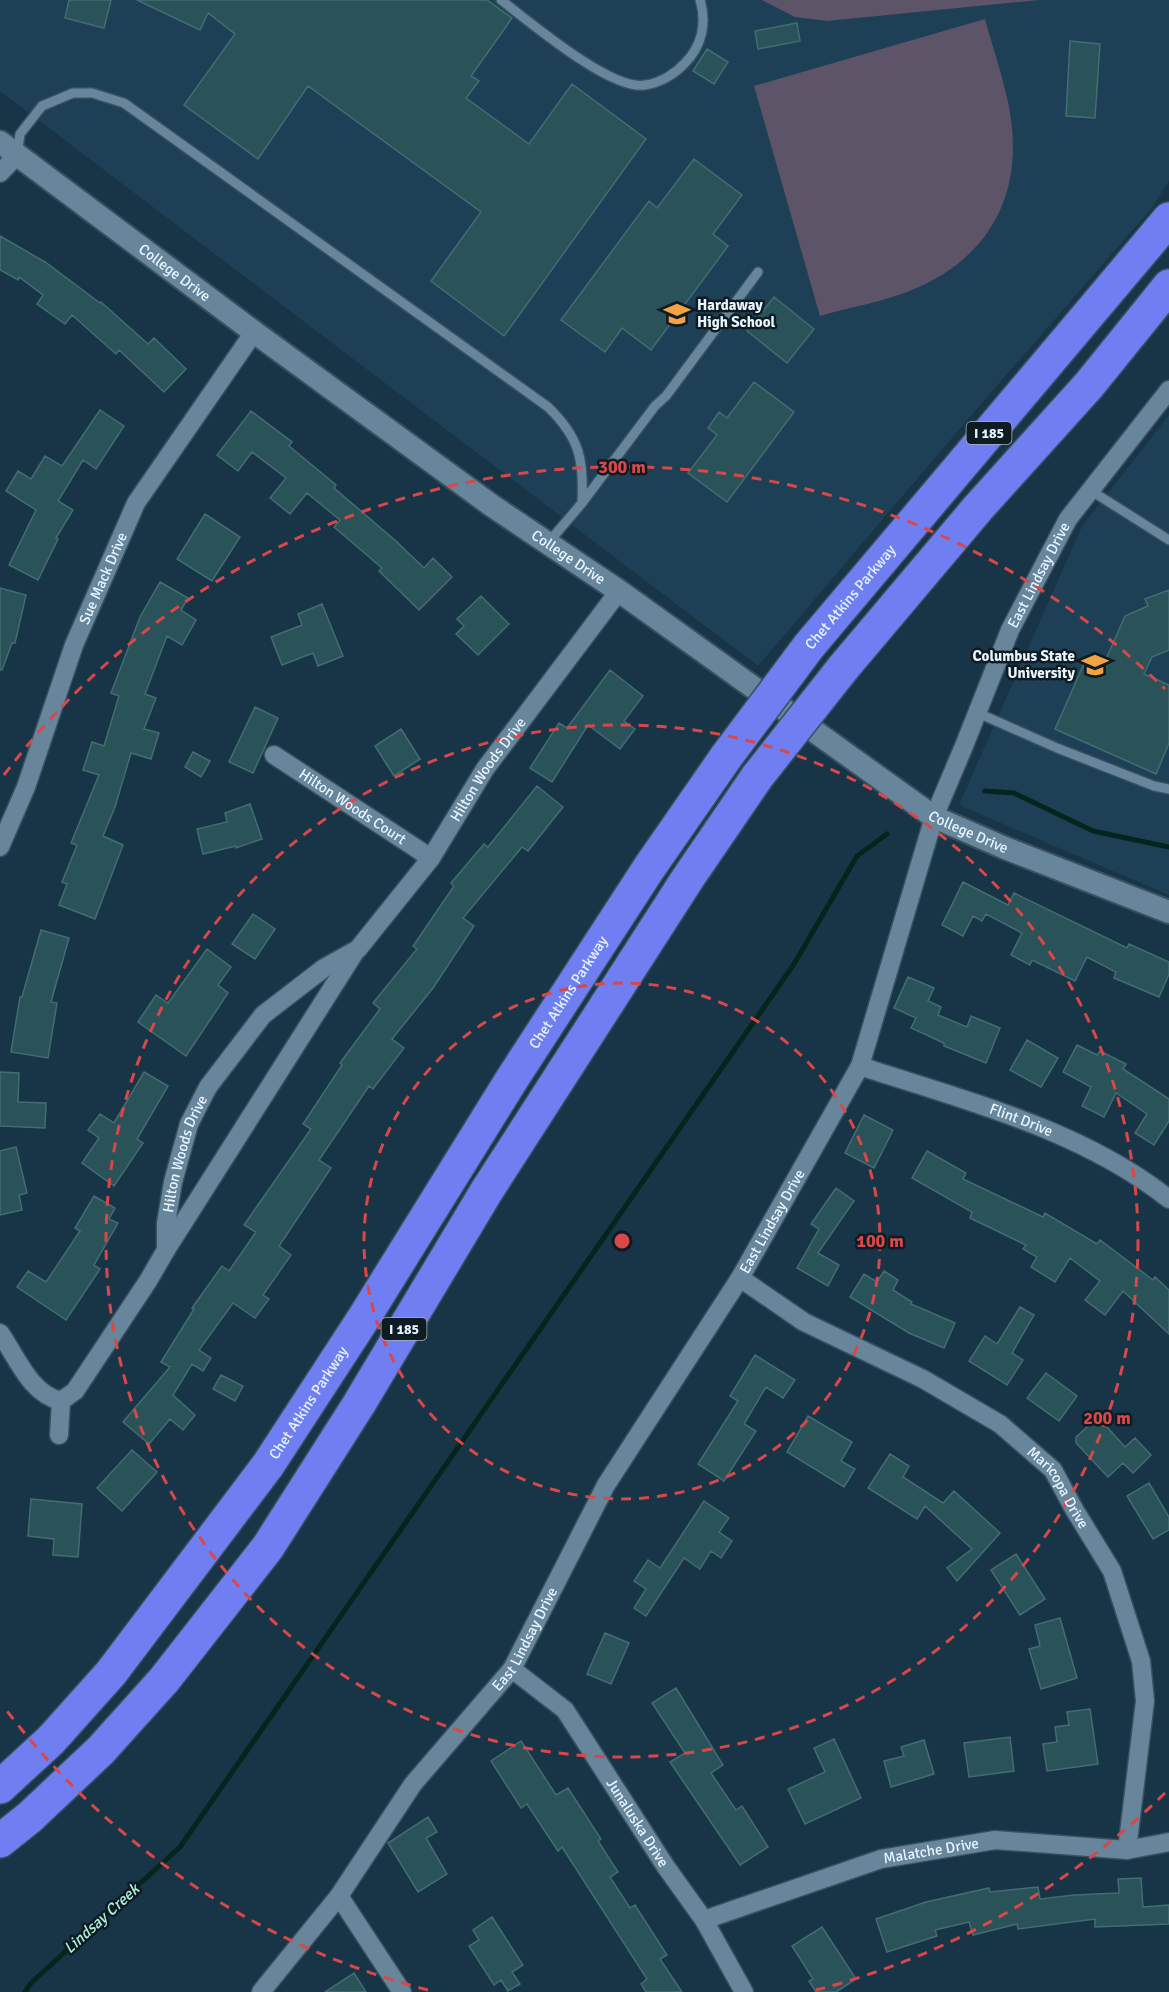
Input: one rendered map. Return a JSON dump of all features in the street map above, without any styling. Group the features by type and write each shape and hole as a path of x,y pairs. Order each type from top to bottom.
{"highway":[{"name":"Chet Atkins Parkway","path":"0,1787 51,1740 111,1673 268,1465 365,1316 525,1059 649,868 726,757 809,646 1164,223"},
{"name":"I 185","path":"0,1841 30,1817 108,1742 164,1680 268,1547 359,1404 486,1192 688,878 757,777 843,668 978,508 1089,385 1169,286"}],"street":[{"path":"0,173 9,149"},
{"name":"College Drive","path":"9,149 491,505 619,591 934,817 1005,848 1169,912"},
{"name":"Sue Mack Drive","path":"0,847 26,787 74,645 136,503 254,332"},
{"name":"East Lindsay Drive","path":"261,1992 339,1896 413,1784 512,1669 606,1485 740,1278 860,1066 934,817 1010,630 1068,519 1169,390"},
{"name":"Hilton Woods Drive","path":"61,1401 75,1391 148,1281 357,949 431,858 485,769 619,591"},
{"name":"Hilton Woods Court","path":"274,755 431,858"},
{"name":"Hilton Woods Drive","path":"166,1250 166,1223 173,1182 189,1124 208,1087 263,1015 324,968 357,949"},
{"name":"Flint Drive","path":"860,1066 1071,1139 1143,1178 1169,1199"},
{"name":"Maricopa Drive","path":"740,1278 804,1322 923,1379 999,1424 1053,1470 1112,1571 1141,1661 1145,1701 1127,1850"},
{"path":"0,1333 34,1385 50,1398 61,1401 59,1435"},
{"name":"Junaluska Drive","path":"512,1669 565,1710 666,1867 705,1920 744,1992"},
{"name":"Malatche Drive","path":"705,1920 881,1859 995,1840 1127,1850 1169,1842"},
{"path":"339,1896 402,1992"}],"lane":[{"path":"501,0 598,71 621,82 644,86 662,80 679,69 694,54 702,33 703,12 700,0"},
{"path":"9,149 42,106 73,93 92,93 124,102 548,407 564,423 576,444 584,472 582,503"},
{"path":"548,543 582,503 655,406 666,396 758,272"},
{"path":"1090,490 1169,540"},
{"path":"978,713 1057,748 1154,786 1169,789"}],"shaded area":[{"name":"Hardaway High School","path":"0,0 1169,0 1169,181 1151,209 968,419 758,666 0,91"},
{"path":"762,0 1039,0 827,21 795,17"},
{"path":"985,19 1007,96 1013,138 1012,166 1006,193 996,218 982,240 963,259 940,276 901,294 820,316 754,86"},
{"name":"Columbus State University","path":"1169,415 1169,895 959,805 1082,526"}],"building":[{"path":"69,0 111,0 104,28 65,18"},
{"path":"137,0 487,0 512,18 471,76 479,81 466,98 529,144 572,84 646,139 504,336 431,281 481,212 308,86 258,159 184,105 235,34 208,13 200,30"},
{"path":"797,23 800,41 758,49 755,31"},
{"path":"1070,41 1100,44 1095,118 1066,116"},
{"path":"707,49 728,62 714,84 693,71"},
{"path":"694,159 742,195 713,234 728,246 651,350 622,328 605,352 561,320 649,201 657,208"},
{"path":"0,236 45,262 101,302 148,344 154,338 186,369 164,392 119,350 116,354 72,315 65,324 37,304 43,295 19,277 18,280 0,270"},
{"path":"774,297 814,329 787,363 747,331"},
{"path":"754,382 794,412 727,502 688,473 717,435 708,428 719,412 727,418"},
{"path":"100,410 124,426 96,469 83,460 58,501 73,510 56,538 58,539 38,580 9,565 36,510 6,491 18,471 31,479 45,456 62,466"},
{"path":"251,411 292,442 289,446 336,485 334,488 424,568 433,558 452,577 419,610 379,571 382,568 334,527 340,520 307,493 290,514 270,498 286,478 252,452 238,471 217,455"},
{"path":"205,514 240,537 212,581 177,559"},
{"path":"160,582 188,598 181,610 196,620 182,645 167,636 145,694 156,698 144,729 159,733 151,759 131,753 115,807 103,836 123,845 95,919 59,905 67,884 62,882 77,845 71,843 99,775 83,770 92,742 104,746 119,696 111,693 140,617"},
{"path":"0,588 26,595 15,643 12,643 2,670 0,670"},
{"path":"1169,590 1169,650 1152,657 1144,674 1169,685 1169,743 1156,774 1055,729 1086,659 1103,666 1125,616 1148,606 1145,599"},
{"path":"481,596 509,624 478,655 456,634 464,626 457,619"},
{"path":"322,604 343,656 318,666 313,653 282,665 271,637 302,625 298,614"},
{"path":"610,670 643,696 624,721 635,729 620,749 588,725 552,782 530,768 559,723 567,728"},
{"path":"255,707 278,718 253,773 229,762"},
{"path":"401,729 420,759 394,776 375,746"},
{"path":"193,752 210,761 201,777 185,767"},
{"path":"537,786 563,807 528,851 522,847 463,918 474,926 433,988 392,1039 404,1048 373,1089 369,1086 319,1160 331,1168 279,1246 291,1255 263,1295 269,1299 255,1318 233,1303 199,1350 211,1358 203,1371 192,1364 173,1395 195,1415 183,1430 170,1419 149,1444 123,1422 170,1367 161,1362 194,1309 192,1308 222,1266 229,1271 256,1232 244,1225 311,1129 303,1124 342,1065 340,1063 380,1009 373,1003 417,949 413,946 454,886 451,883 484,844 488,847"},
{"path":"250,804 262,839 236,848 236,846 203,854 197,829 227,822 225,813"},
{"path":"963,882 1008,905 1014,893 1127,948 1129,944 1169,962 1169,974 1159,997 1114,978 1116,972 1087,957 1075,981 1032,960 1030,965 1011,955 1022,933 986,914 982,921 973,916 963,936 942,925"},
{"path":"253,914 275,929 255,959 232,944"},
{"path":"41,930 69,938 51,1002 57,1003 48,1058 11,1052 20,997 22,997"},
{"path":"207,949 231,967 218,985 228,993 186,1056 138,1022 156,995 168,1003"},
{"path":"908,977 934,988 928,1001 941,1007 938,1015 967,1027 971,1016 1000,1028 986,1063 944,1046 944,1043 911,1028 916,1018 894,1008"},
{"path":"1027,1040 1058,1058 1041,1087 1010,1070"},
{"path":"1077,1045 1097,1055 1100,1051 1126,1064 1123,1069 1169,1099 1169,1121 1154,1145 1135,1133 1147,1114 1116,1093 1104,1117 1082,1106 1091,1087 1063,1072"},
{"path":"0,1072 19,1073 18,1102 46,1103 45,1128 0,1126"},
{"path":"144,1072 168,1086 137,1139 143,1143 114,1186 82,1163 99,1138 88,1130 100,1114 114,1123"},
{"path":"864,1115 893,1130 874,1168 845,1153"},
{"path":"16,1147 27,1193 19,1195 22,1210 0,1215 0,1151"},
{"path":"927,1151 966,1173 963,1179 1043,1217 1045,1213 1097,1244 1100,1240 1153,1280 1155,1277 1169,1290 1169,1334 1123,1291 1105,1315 1085,1300 1100,1281 1070,1258 1055,1282 1031,1267 1037,1257 1023,1249 1026,1245 970,1218 972,1212 912,1178"},
{"path":"836,1188 854,1201 818,1253 839,1265 828,1286 797,1268 819,1229 811,1224"},
{"path":"94,1196 115,1208 109,1219 118,1223 94,1265 100,1269 66,1320 17,1287 28,1271 46,1282 80,1231 75,1228"},
{"path":"884,1271 898,1280 893,1290 912,1302 911,1304 955,1323 944,1348 909,1333 850,1297 864,1274 877,1282"},
{"path":"1020,1307 1034,1315 1012,1353 1023,1360 1007,1385 969,1361 985,1336 997,1344"},
{"path":"755,1355 795,1380 783,1398 766,1387 744,1424 756,1431 724,1481 698,1464 738,1401 730,1396"},
{"path":"1046,1373 1077,1396 1059,1421 1027,1398"},
{"path":"221,1375 243,1386 235,1401 213,1389"},
{"path":"808,1416 852,1442 841,1461 855,1469 844,1487 787,1452"},
{"path":"1098,1417 1125,1447 1135,1438 1151,1455 1133,1473 1123,1463 1108,1477 1076,1443 1076,1437"},
{"path":"132,1450 157,1472 122,1511 97,1488"},
{"path":"890,1454 909,1466 903,1477 943,1503 954,1491 1000,1533 957,1581 947,1568 972,1549 925,1506 917,1519 868,1488"},
{"path":"1149,1483 1169,1517 1169,1530 1153,1539 1127,1496"},
{"path":"31,1499 82,1504 78,1557 53,1555 54,1539 28,1536"},
{"path":"704,1501 729,1518 719,1532 732,1541 721,1558 711,1551 700,1569 684,1558 646,1616 634,1608 646,1589 634,1581 648,1560 660,1568"},
{"path":"1016,1554 1045,1599 1020,1615 991,1570"},
{"path":"1060,1618 1077,1678 1041,1689 1029,1649 1040,1646 1035,1625"},
{"path":"605,1633 629,1643 611,1684 587,1674"},
{"path":"676,1688 723,1765 711,1773 736,1810 742,1806 768,1847 740,1865 670,1762 685,1753 652,1703"},
{"path":"1090,1709 1098,1764 1047,1771 1043,1744 1057,1742 1055,1727 1069,1725 1067,1712"},
{"path":"1010,1737 1014,1771 969,1777 964,1743"},
{"path":"834,1739 861,1798 805,1824 788,1789 825,1772 814,1748"},
{"path":"924,1740 934,1774 891,1787 884,1761 904,1756 901,1747"},
{"path":"521,1741 556,1795 568,1788 601,1839 598,1841 618,1872 610,1877 630,1908 635,1905 667,1955 660,1959 682,1992 646,1992 641,1984 647,1979 562,1847 558,1851 527,1804 521,1808 491,1761"},
{"path":"428,1817 437,1832 426,1838 447,1874 418,1892 388,1843"},
{"path":"1141,1878 1143,1907 1169,1905 1169,1924 1095,1927 1095,1919 1018,1929 1017,1924 973,1935 969,1922 935,1930 937,1936 887,1952 876,1919 926,1902 989,1888 990,1892 1038,1887 1040,1899 1119,1893 1118,1879"},
{"path":"492,1917 523,1965 512,1972 520,1984 508,1991 501,1980 494,1985 469,1946 479,1940 473,1930"},
{"path":"822,1927 856,1979 836,1992 816,1992 809,1981 813,1979 792,1946"},
{"path":"354,1973 366,1992 325,1992"}],"waterway":[{"path":"985,791 1014,793 1093,831 1169,847"},
{"name":"Lindsay Creek","path":"25,1992 31,1983 180,1847 794,964 857,856 887,834"}],"place":[{"name":"Hardaway High School","path":"677,314"},
{"name":"Columbus State University","path":"1095,665"}]}
